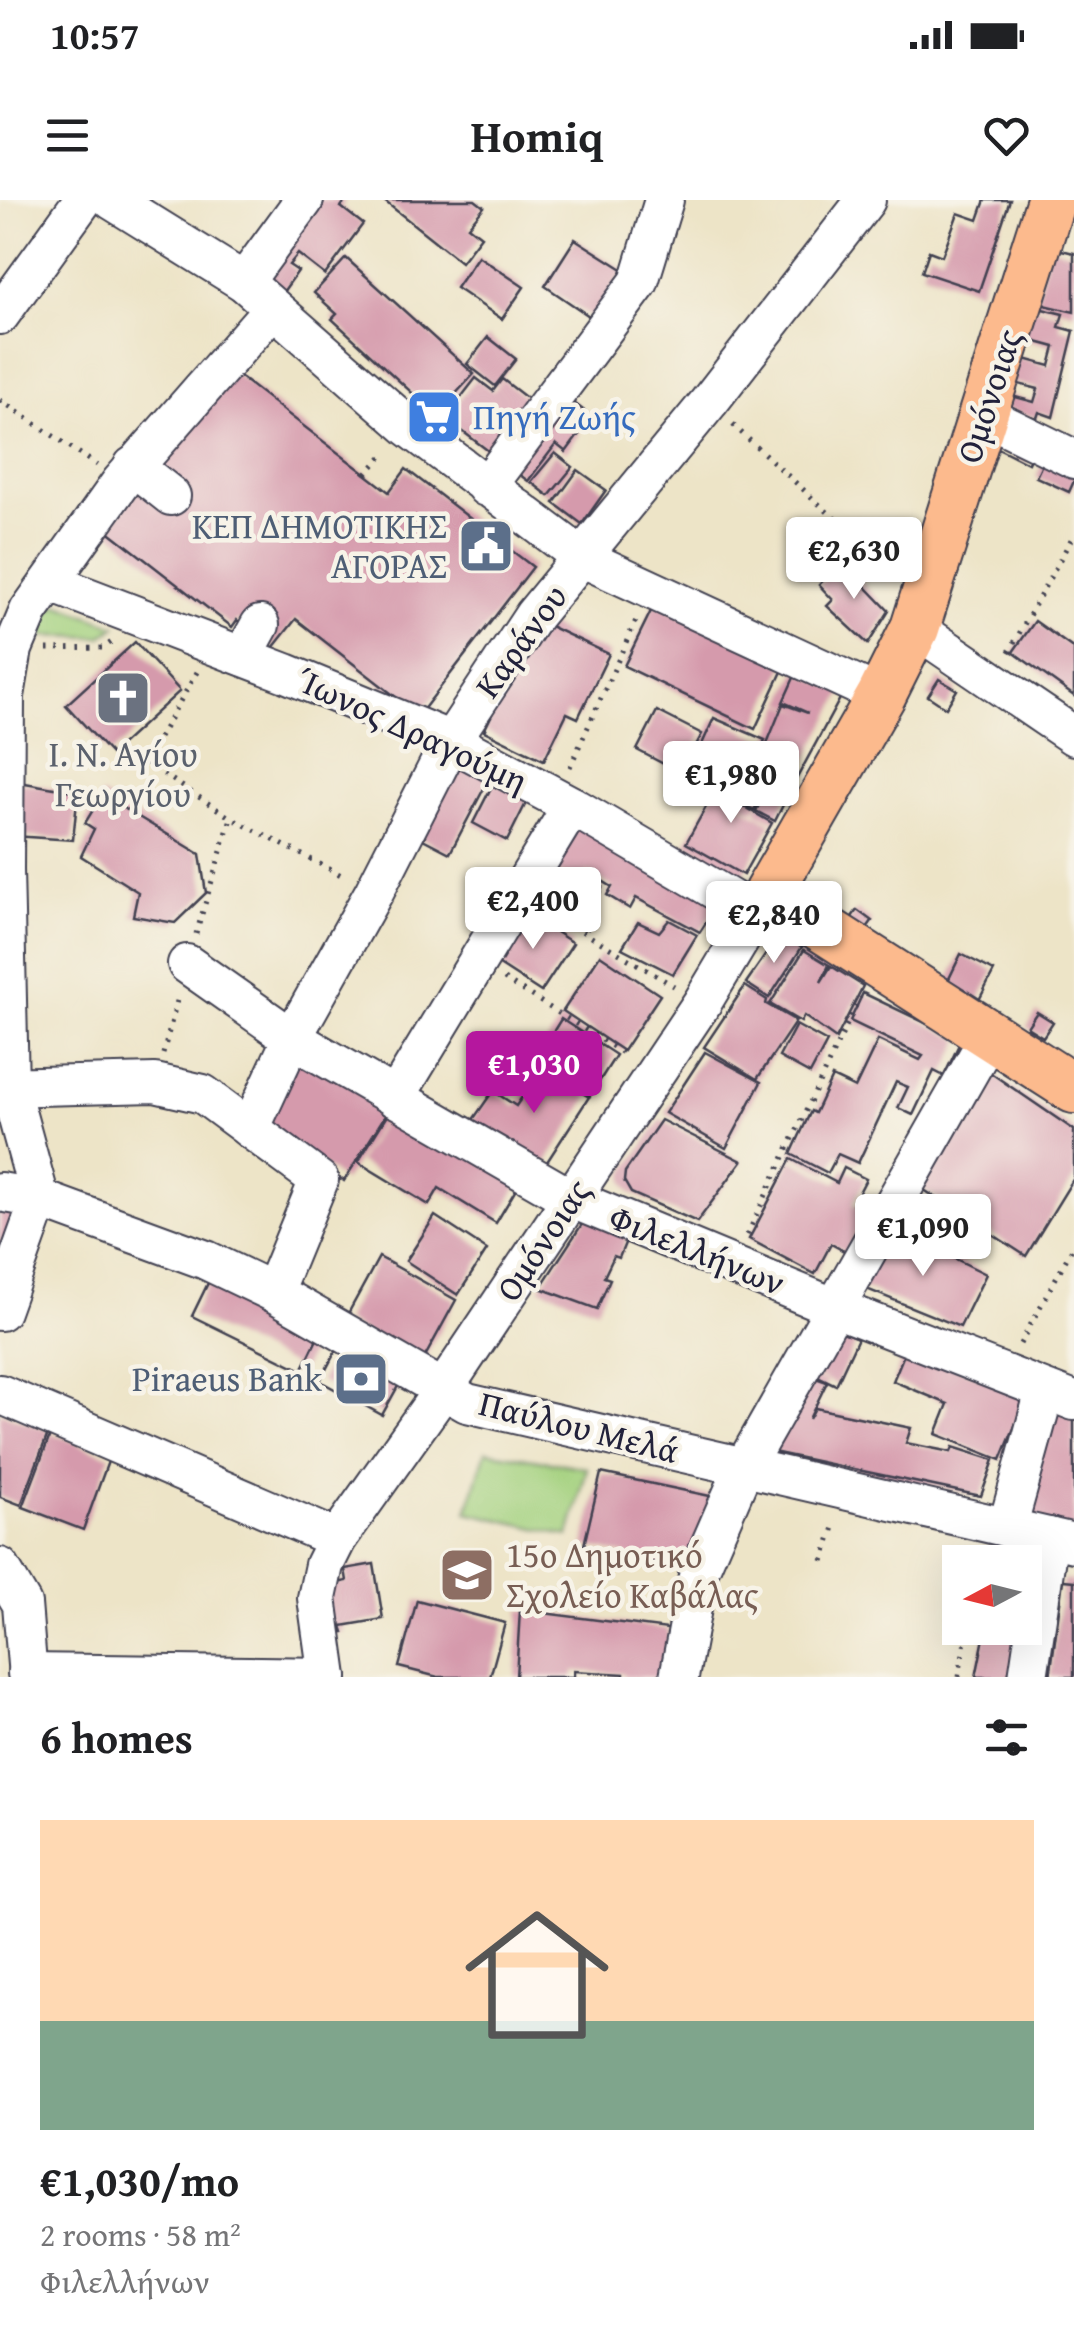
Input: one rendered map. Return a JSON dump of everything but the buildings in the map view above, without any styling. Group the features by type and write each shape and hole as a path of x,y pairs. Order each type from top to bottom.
{"main road":[{"name":"Ομόνοιας","path":"762,904 881,696 920,615 984,415 1057,211"},
{"name":"Ίωνος Δραγούμη","path":"762,904 877,962 1074,1090"}],"street":[{"path":"0,316 83,200"},
{"path":"112,200 244,282 408,427 584,558 881,696"},
{"path":"244,282 304,200"},
{"path":"486,487 639,282 664,200"},
{"name":"Καράνου","path":"250,1129 292,1038 374,892 451,741 534,616 866,200"},
{"path":"0,1311 40,1199 4,1087 2,869 10,637 127,474 273,308"},
{"path":"984,415 1074,459"},
{"path":"127,474 171,496"},
{"name":"Ίωνος Δραγούμη","path":"50,583 252,641 762,904"},
{"path":"920,615 994,681 1074,736"},
{"path":"395,1098 518,893 564,802"},
{"name":"Ομόνοιας","path":"328,1677 318,1583 337,1539 702,1003 762,904"},
{"name":"Φιλελλήνων","path":"187,964 292,1038 570,1198 1060,1396"},
{"path":"679,1677 698,1571 744,1466 990,1035"},
{"path":"4,1087 155,1083 203,1094 319,1180 273,1292"},
{"name":"Παύλου Μελά","path":"0,1192 40,1199 147,1236 273,1292 468,1402 1061,1540"},
{"path":"0,1394 337,1539"},
{"path":"1008,1528 1060,1396"},
{"path":"1028,1677 1061,1540"},
{"path":"0,1566 28,1675 328,1677"}],"path":[{"path":"0,400 127,474"},
{"path":"708,402 920,615"},
{"path":"994,681 1074,534"},
{"path":"564,802 650,587"},
{"path":"10,637 104,648 117,637"},
{"path":"205,658 144,762 232,818 374,892"},
{"path":"155,1083 232,818"},
{"path":"518,893 702,1003"},
{"path":"477,962 654,1072"},
{"path":"733,1265 877,962"},
{"path":"1003,1375 1074,1246"},
{"path":"823,1561 846,1490"},
{"path":"963,1545 969,1519"},
{"path":"959,1677 964,1645"}],"green space":[{"path":"57,604 116,626 101,637 41,636 40,619"},
{"path":"486,1451 587,1468 569,1536 467,1512"}],"place":[{"name":"Πηγή Ζωής","path":"434,417"},
{"name":"ΚΕΠ ΔΗΜΟΤΙΚΗΣ ΑΓΟΡΑΣ","path":"486,546"},
{"name":"Ι. Ν. Αγίου Γεωργίου","path":"123,698"},
{"name":"Piraeus Bank","path":"361,1379"},
{"name":"15ο Δημοτικό Σχολείο Καβάλας","path":"467,1575"}]}
